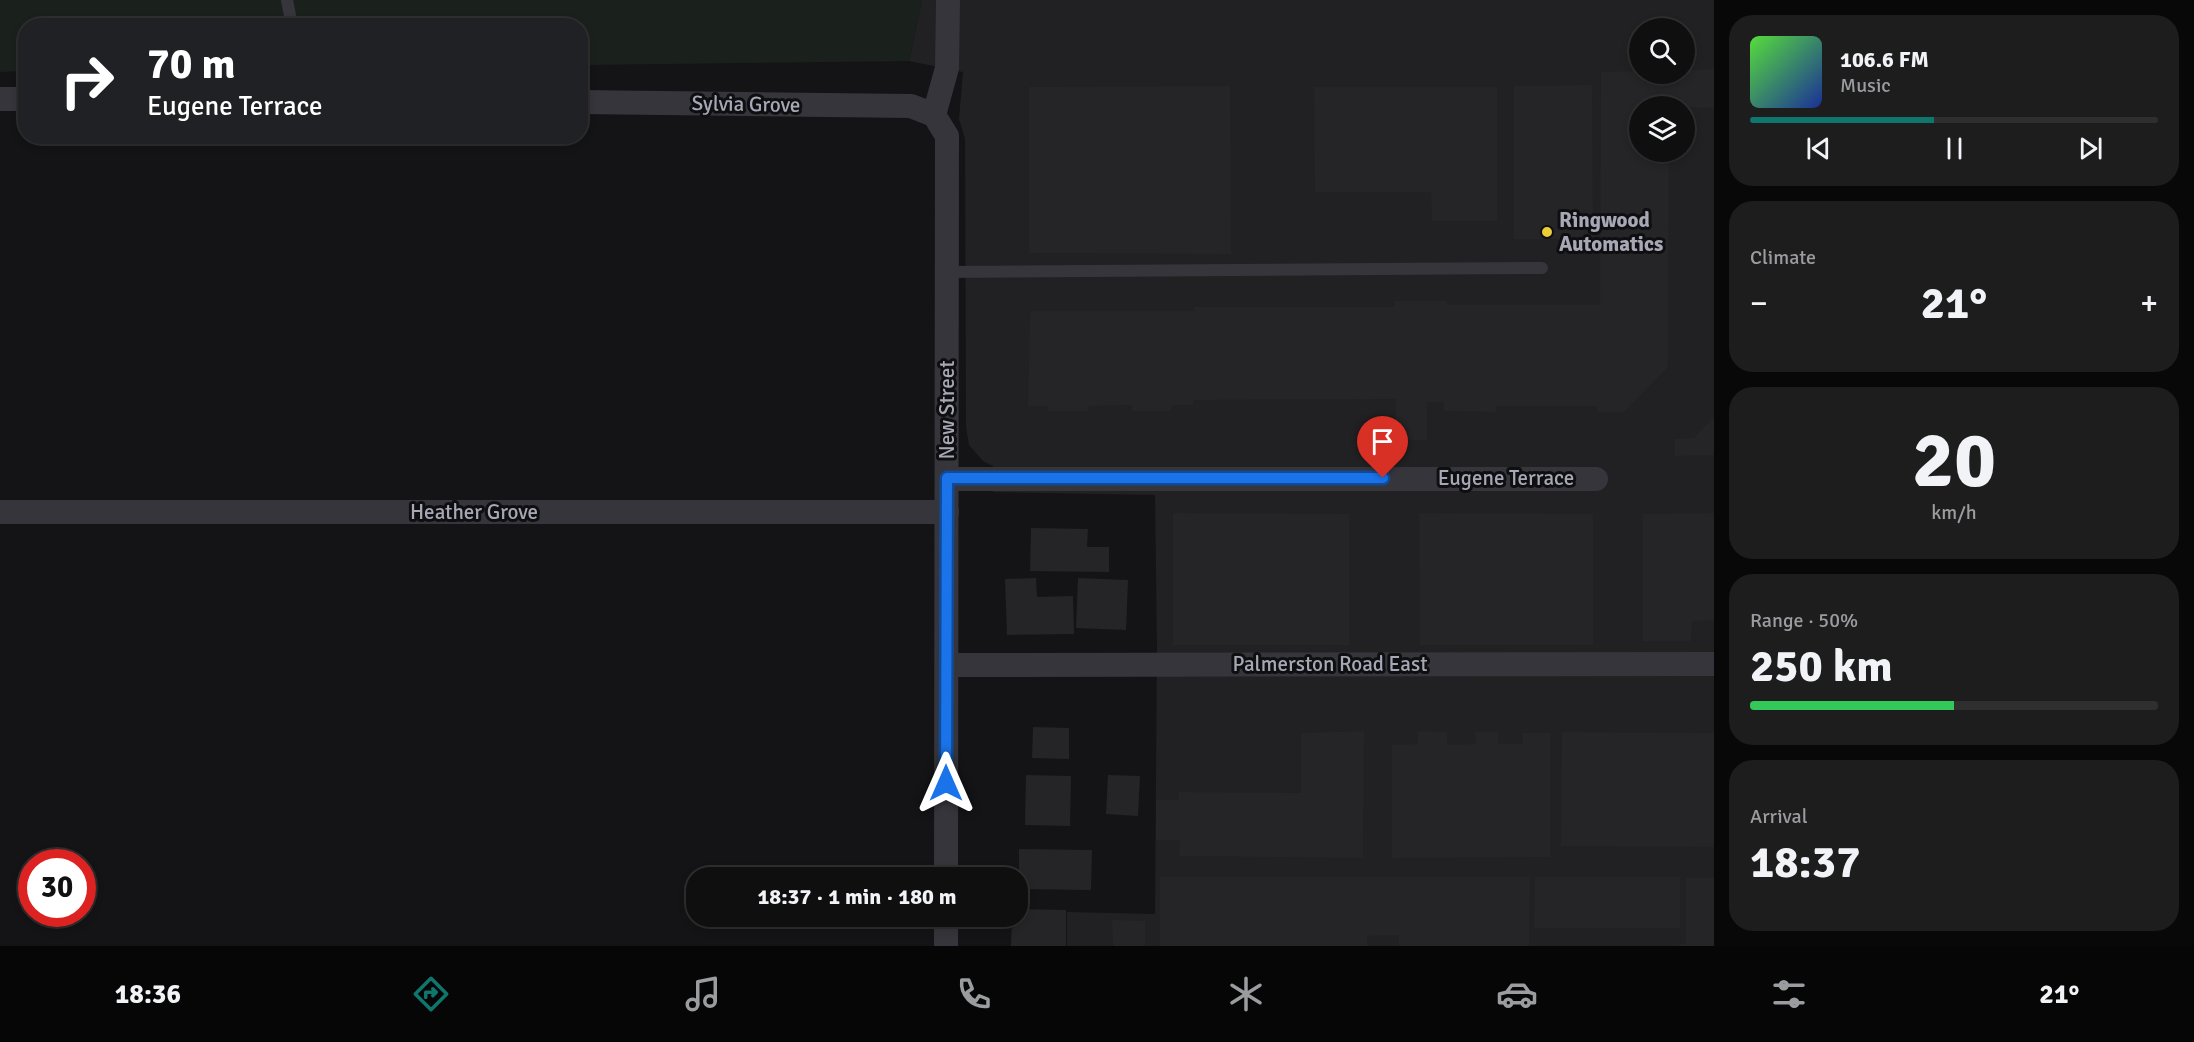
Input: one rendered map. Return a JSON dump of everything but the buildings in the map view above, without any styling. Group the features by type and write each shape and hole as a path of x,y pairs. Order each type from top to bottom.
{"street":[{"path":"934,115 947,68 948,0"},
{"path":"0,99 18,99"},
{"name":"Sylvia Grove","path":"588,102 911,106 934,115"},
{"name":"New Street","path":"934,115 947,136 946,867"},
{"name":"Eugene Terrace","path":"947,478 1596,478"},
{"name":"Heather Grove","path":"0,513 947,512"},
{"name":"Palmerston Road East","path":"947,665 1714,664"},
{"path":"946,927 946,946"}],"lane":[{"path":"287,0 290,18"},
{"path":"947,272 1542,268"}],"shaded area":[{"path":"0,0 922,0 909,61 588,65 588,18 18,18 18,71 0,72"},
{"path":"922,0 1714,0 1714,946 1067,946 1067,912 1155,914 1157,648 1155,495 993,492 993,466 983,461 969,445 966,427 965,139 959,119 963,72 909,61"}],"place":[{"name":"Ringwood Automatics","path":"1547,232"}],"route":[{"path":"946,783 947,478 1383,478"}]}
